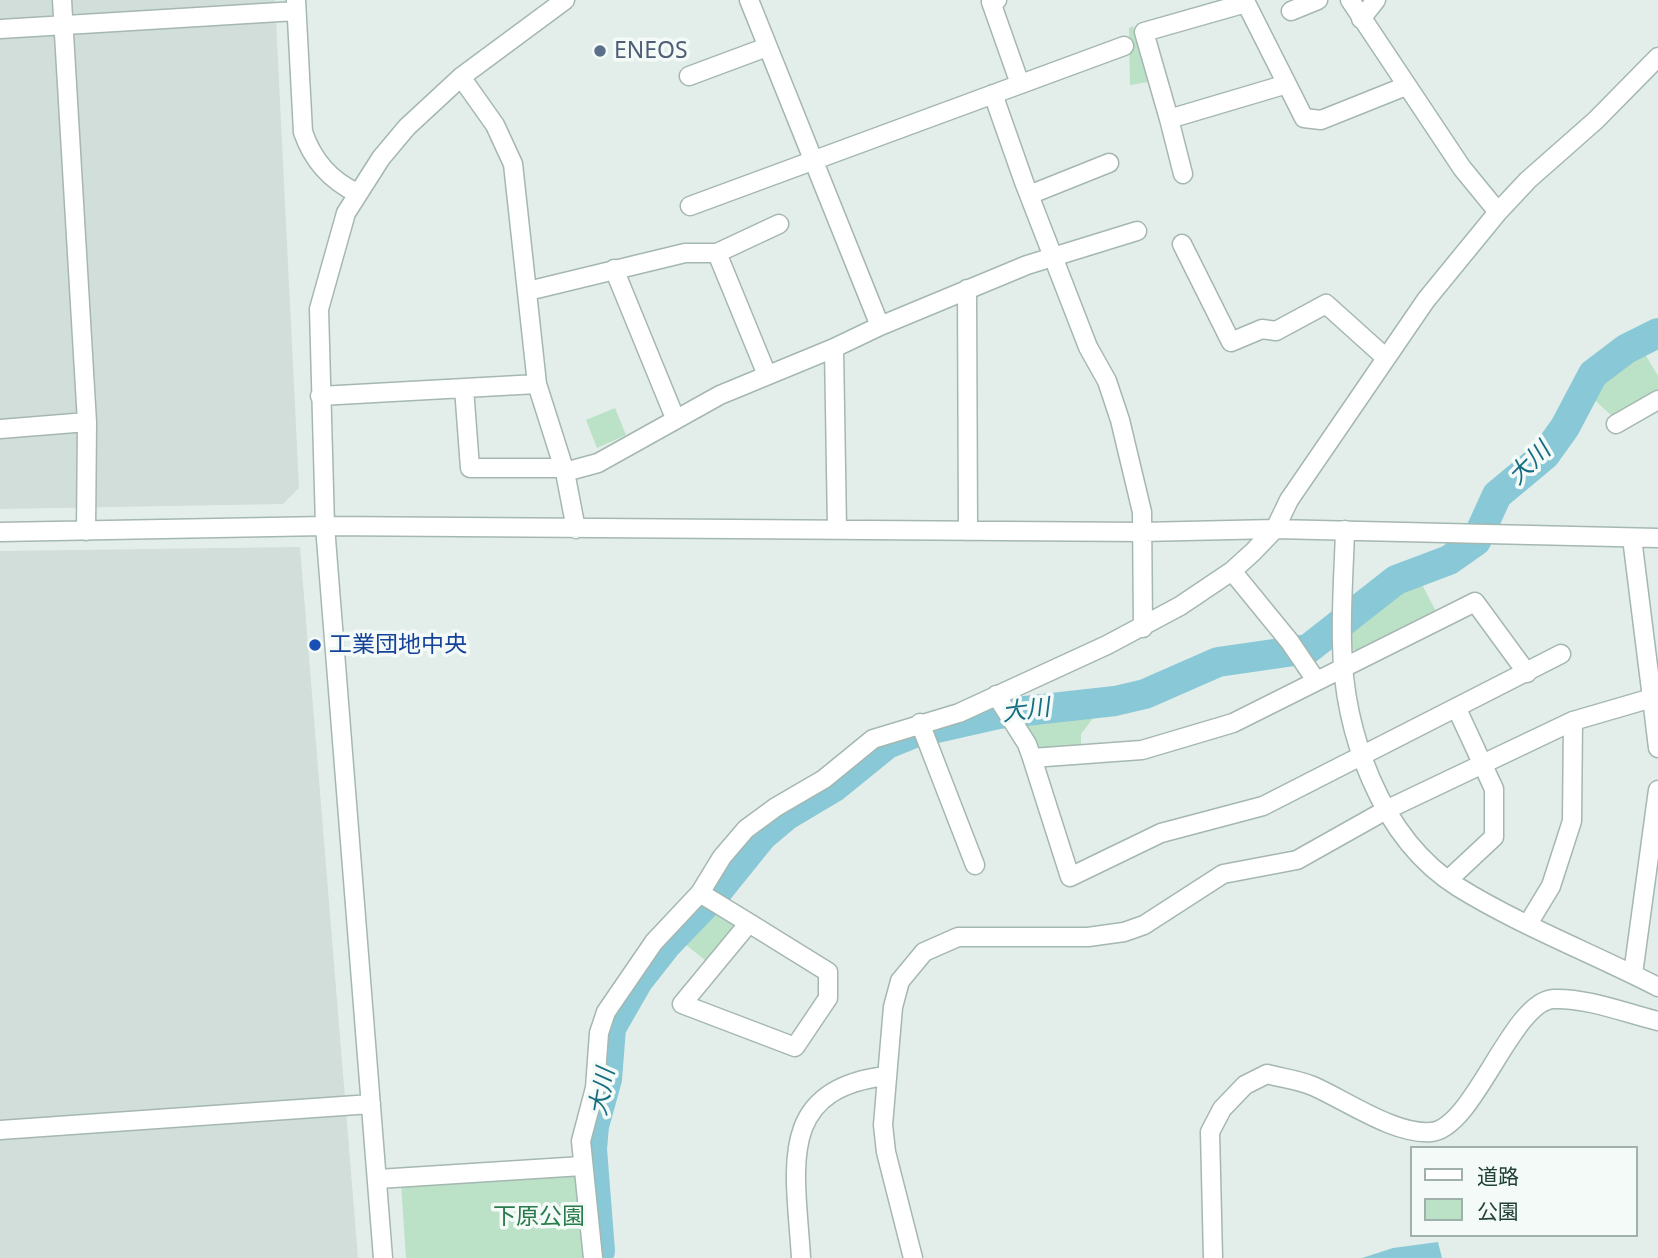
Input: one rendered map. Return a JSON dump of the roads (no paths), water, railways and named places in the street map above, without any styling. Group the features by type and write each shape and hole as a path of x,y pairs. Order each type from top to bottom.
{"street":[{"path":"62,0 87,422 86,531"},
{"path":"383,1258 325,526 319,309 335,243 357,193 407,127 461,76 565,0"},
{"path":"749,0 880,326"},
{"path":"997,0 991,2 1020,84"},
{"path":"1291,12 1318,0"},
{"path":"1350,0 1462,167 1498,212"},
{"path":"1361,19 1376,0"},
{"path":"1183,174 1144,32 1246,4 1304,118 1321,120 1406,86"},
{"path":"0,29 296,5 302,119 308,148 328,175 357,193"},
{"path":"691,206 1124,46"},
{"path":"689,76 767,47"},
{"path":"593,1258 581,1141 595,1088 599,1033 606,1012 654,942 701,893 722,857 756,822 824,779 873,739 999,700 1143,628 1232,571 1275,529 1289,500 1426,300 1498,212 1528,180 1596,120 1658,57"},
{"path":"461,76 495,125 513,164 537,384 564,470 576,529"},
{"path":"1169,119 1287,84"},
{"path":"993,94 1088,347 1107,382 1120,420 1142,512 1143,628"},
{"path":"1029,195 1109,163"},
{"path":"528,291 685,253 717,253 779,224"},
{"path":"464,388 471,468 564,470 598,463 675,418 880,326 967,289 1054,257 1137,231"},
{"path":"1182,244 1231,342 1262,329 1276,331 1326,304 1386,358"},
{"path":"717,253 767,375"},
{"path":"614,269 675,418"},
{"path":"967,289 968,531"},
{"path":"834,348 837,529"},
{"path":"320,396 537,384"},
{"path":"1616,424 1658,400"},
{"path":"0,429 87,422"},
{"path":"0,532 325,526 1141,532 1275,529 1658,538"},
{"path":"1345,530 1343,667 1352,723 1386,810 1428,863 1448,880 1528,924 1658,987"},
{"path":"1632,538 1655,697 1658,748"},
{"path":"1232,571 1290,642 1311,674"},
{"path":"1032,758 1142,750 1233,723 1311,674 1343,667 1475,602 1527,673"},
{"path":"999,700 1032,758 1070,877 1161,833 1263,806 1561,654"},
{"path":"914,1258 887,1152 883,1125 893,1007 900,981 917,958 941,943 958,937 1088,937 1124,932 1144,925 1223,874 1297,860 1386,810 1573,721 1655,697"},
{"path":"1448,880 1494,837 1494,789 1457,709"},
{"path":"1528,924 1551,886 1572,821 1573,721"},
{"path":"920,723 975,865"},
{"path":"1633,974 1658,790"},
{"path":"701,893 828,972 828,998 795,1046 682,1004 749,923"},
{"path":"1213,1258 1210,1132 1222,1109 1245,1085 1267,1074 1299,1082 1412,1133 1436,1132 1465,1108 1526,1014 1551,998 1583,1002 1658,1021"},
{"path":"801,1258 798,1167 800,1141 807,1114 819,1100 836,1088 858,1079 886,1076"},
{"path":"0,1130 371,1104"},
{"path":"378,1179 582,1166"}],"water":[{"path":"1438,1242 1442,1258 1362,1258 1393,1248"}],"waterway":[{"name":"大川","path":"600,1251 592,1149 594,1126 607,1079 611,1028 638,981 667,944 716,893 762,836 787,815 834,787 887,744 914,733 998,714 1115,701 1145,694 1218,662 1308,649 1396,580 1449,560 1476,541 1497,495 1545,455 1565,427 1593,374 1626,349 1658,333"}],"place":[{"name":"ENEOS","path":"600,51"},
{"name":"工業団地中央","path":"315,645"}],"park label":[{"name":"下原公園","path":"539,1217"}]}
